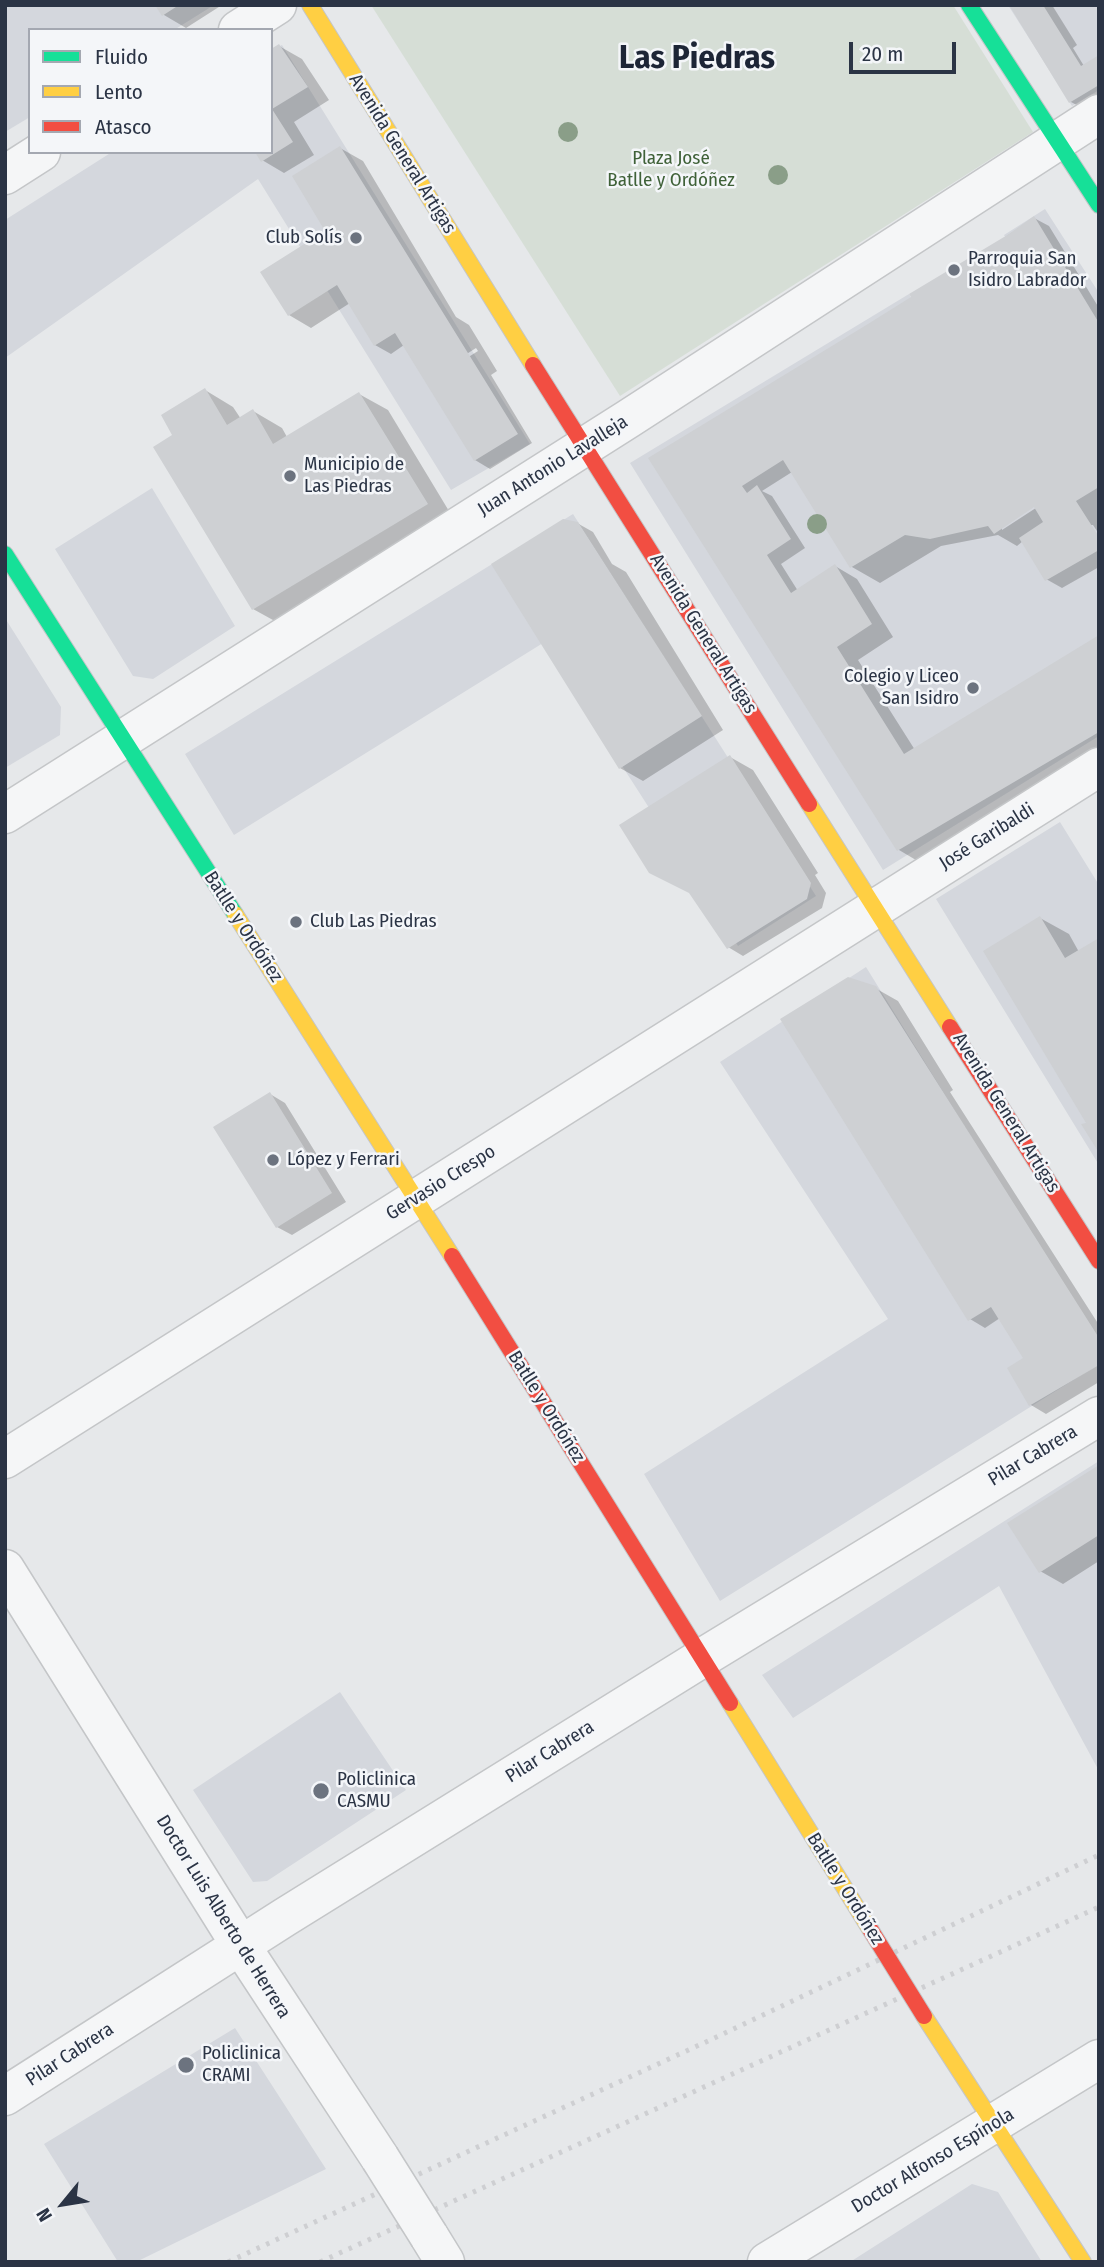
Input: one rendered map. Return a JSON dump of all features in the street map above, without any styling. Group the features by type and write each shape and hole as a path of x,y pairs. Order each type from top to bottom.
{"street":[{"path":"241,28 277,5"},
{"name":"Avenida General Artigas","path":"310,5 583,447 1099,1261"},
{"path":"970,5 1099,205"},
{"name":"Juan Antonio Lavalleja","path":"5,814 583,447 1099,114"},
{"path":"5,175 38,154"},
{"name":"Batlle y Ordóñez","path":"5,554 417,1199 924,2016 1083,2262"},
{"name":"José Garibaldi","path":"876,906 1099,767"},
{"name":"Gervasio Crespo","path":"5,1459 876,906"},
{"name":"Pilar Cabrera","path":"5,2096 702,1658 1099,1416"},
{"name":"Doctor Luis Alberto de Herrera","path":"5,1569 241,1946 437,2249"},
{"name":"Doctor Alfonso Espínola","path":"767,2262 1099,2059"}],"shaded area":[{"path":"5,5 214,5 177,28 28,28 28,118 5,132"},
{"path":"1008,5 1099,5 1099,90 1072,106"},
{"path":"282,45 530,444 451,490 258,179 5,358 5,220 109,154 273,154 273,50"},
{"path":"1045,209 1099,293 1099,385 1004,235"},
{"path":"909,294 924,320 1099,468 1099,736 883,870 630,463"},
{"path":"152,488 235,626 153,679 133,676 55,549"},
{"path":"573,514 816,896 738,946 543,643 234,835 185,754"},
{"path":"5,618 61,707 60,735 5,768"},
{"path":"1060,822 1099,885 1099,1165 936,899"},
{"path":"866,967 1099,1344 1099,1364 720,1601 644,1474 888,1319 720,1062"},
{"path":"1099,1461 1099,1771 999,1586 793,1718 762,1675"},
{"path":"340,1692 406,1790 267,1881 253,1882 193,1790"},
{"path":"235,2028 326,2169 136,2262 118,2262 44,2144"},
{"path":"972,2184 998,2192 1042,2262 850,2262"}],"green space":[{"name":"Plaza José Batlle y Ordóñez","path":"371,5 953,5 1033,132 620,396"}],"building":[{"path":"155,5 179,5 162,16"},
{"path":"1009,5 1043,5 1081,66 1099,55 1099,85 1069,103"},
{"path":"279,44 308,87 273,108 273,48"},
{"path":"273,111 293,142 261,162 256,154 273,154"},
{"path":"340,146 518,434 474,461 395,333 374,346 337,285 288,316 260,272 325,231 292,176"},
{"path":"1034,216 1099,323 1099,487 1076,501 1099,537 1099,550 1045,581 1019,538 1043,522 1034,507 994,534 988,526 930,539 905,535 850,568 783,460 742,486 747,493 757,485 791,539 767,555 791,593 835,564 872,624 837,647 904,754 1099,635 1099,732 897,851 648,458 868,324 911,297 909,294"},
{"name":"Municipio de Las Piedras","path":"205,388 227,425 253,409 273,444 359,392 428,504 252,610 153,447 172,435 161,415"},
{"path":"563,519 578,522 702,716 619,769 491,564"},
{"path":"730,755 811,883 807,899 727,949 689,893 649,873 619,825"},
{"path":"1040,916 1065,958 1099,938 1099,1153 1081,1124 1086,1123 983,951"},
{"path":"848,977 876,986 1099,1338 1099,1365 1029,1406 1007,1368 1023,1358 991,1307 968,1321 780,1019"},
{"name":"López y Ferrari","path":"270,1092 332,1193 276,1228 213,1127"},
{"path":"1099,1465 1099,1535 1039,1573 1007,1523"}],"railway":[{"path":"228,2262 721,2035 1099,1855"},
{"path":"320,2262 1099,1907"}],"traffic: fast":[{"path":"969,5 1099,205"},
{"path":"5,554 235,914"}],"traffic: slow":[{"path":"310,5 533,365"},
{"path":"809,804 950,1027"},
{"path":"235,914 452,1256"},
{"path":"730,1703 870,1929"},
{"path":"924,2016 1083,2262"}],"traffic: jam":[{"path":"533,365 809,804"},
{"path":"950,1027 1099,1261"},
{"path":"452,1256 730,1703"},
{"path":"870,1929 924,2016"}],"place":[{"name":"Club Solís","path":"356,238"},
{"name":"Parroquia San Isidro Labrador","path":"954,270"},
{"name":"Municipio de Las Piedras","path":"290,476"},
{"name":"Colegio y Liceo San Isidro","path":"973,688"},
{"name":"Club Las Piedras","path":"296,922"},
{"name":"López y Ferrari","path":"273,1160"},
{"name":"Policlinica CASMU","path":"321,1791"},
{"name":"Policlinica CRAMI","path":"186,2065"}],"district":[{"name":"Las Piedras","path":"697,59"}]}
